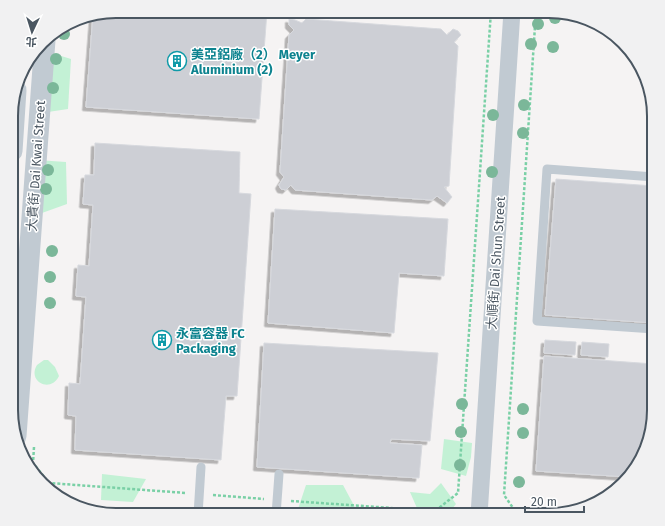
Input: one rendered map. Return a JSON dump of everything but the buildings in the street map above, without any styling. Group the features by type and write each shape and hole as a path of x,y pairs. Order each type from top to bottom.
{"street":[{"name":"大順街 Dai Shun Street","path":"479,508 512,18"},
{"name":"大貴街 Dai Kwai Street","path":"25,438 43,52"}],"lane":[{"path":"647,176 547,169 537,321 647,329"},
{"path":"198,508 201,467"},
{"path":"277,508 279,474"}],"path":[{"path":"439,508 458,493 491,18"},
{"path":"513,508 504,495 536,18"},
{"path":"25,438 32,461"},
{"path":"36,466 45,478"},
{"path":"50,483 392,508"}],"green space":[{"path":"42,52 48,52 71,59 68,109 48,112"},
{"path":"37,160 66,162 67,204 42,213"},
{"path":"44,360 48,360 55,367 59,376 55,381 45,385 37,380 35,376 37,365"},
{"path":"444,439 472,443 471,457 466,476 441,469"},
{"path":"102,474 146,479 133,502 101,500"},
{"path":"441,483 456,504 453,508 417,508 410,492 430,494"},
{"path":"306,485 343,485 355,508 298,508"}],"place":[{"name":"美亞鋁廠（2） Meyer Aluminium (2)","path":"177,61"},
{"name":"永富容器 FC Packaging","path":"162,340"}]}
